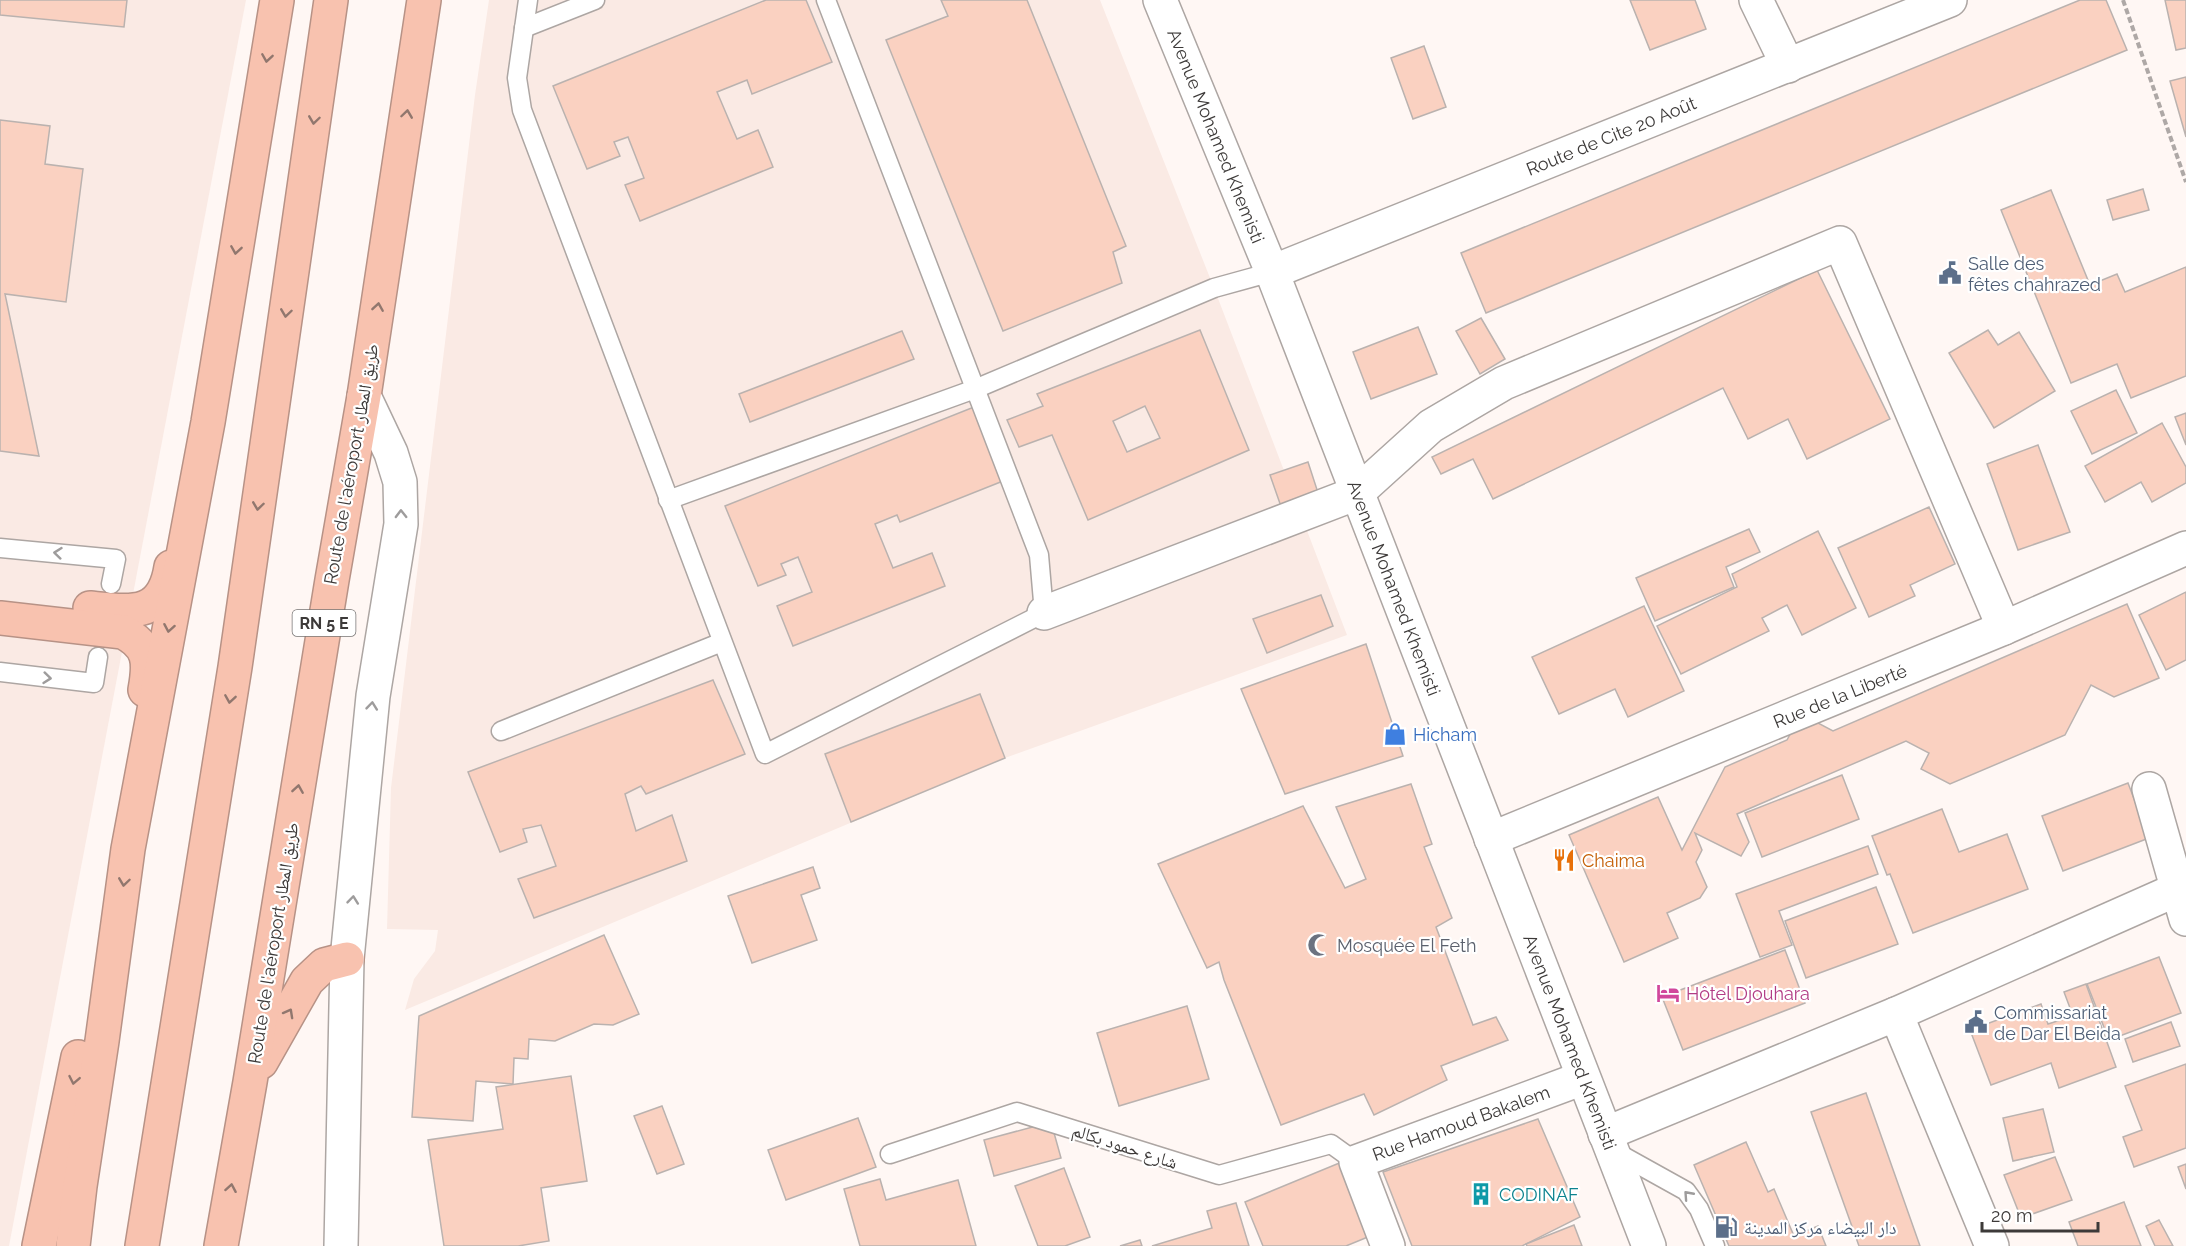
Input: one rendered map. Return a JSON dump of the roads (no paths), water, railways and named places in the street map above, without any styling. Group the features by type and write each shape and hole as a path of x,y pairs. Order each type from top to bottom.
{"highway":[{"path":"73,1246 128,849 208,422 277,0"},
{"path":"142,1246 236,667 331,0"},
{"name":"Route de l'aéroport طريق المطار","path":"220,1246 250,1082 364,396 423,0"},
{"path":"0,598 126,612 140,610 152,603 161,595 168,583 185,466 191,450 208,422"},
{"path":"0,618 123,632 136,638 144,649 148,662 148,676 123,816 128,849"},
{"path":"250,1082 307,981 324,965 347,959"},
{"path":"39,1246 87,1017 100,984 112,966"}],"street":[{"name":"Avenue Mohamed Khemisti","path":"1160,0 1272,272 1648,1246"},
{"path":"1756,0 1788,66"},
{"name":"Route de Cite 20 Août","path":"1272,272 1950,0"},
{"path":"1044,614 1357,493 1431,426 1504,383 1840,243 2004,628"},
{"path":"341,1246 347,959 373,696 401,524 400,482 391,453 364,396"},
{"name":"Rue de la Liberté","path":"1491,839 2004,628 2186,548"},
{"path":"1608,1142 1896,1014 2182,904 2149,789"},
{"path":"1896,1014 1992,1246"},
{"name":"Rue Hamoud Bakalem","path":"1388,1246 1356,1162 1583,1078"}],"lane":[{"path":"528,0 517,78 522,110 765,754 1044,614 1039,555 826,0"},
{"path":"524,28 595,0"},
{"path":"668,500 975,388 1214,288 1272,272"},
{"path":"0,548 116,559 111,584"},
{"path":"501,731 722,642"},
{"path":"0,672 94,683 98,657"},
{"name":"شارع حمود بكالم","path":"890,1154 1017,1112 1219,1175 1331,1144 1356,1162"},
{"path":"1608,1142 1686,1191 1699,1209 1715,1246"}],"place":[{"name":"Salle des fêtes chahrazed","path":"1950,273"},
{"name":"Hicham","path":"1395,734"},
{"name":"Chaima","path":"1564,860"},
{"name":"Mosquée El Feth","path":"1319,945"},
{"name":"Hôtel Djouhara","path":"1668,993"},
{"name":"Commissariat de Dar El Beida","path":"1976,1022"},
{"name":"CODINAF","path":"1481,1194"},
{"name":"دار البيضاء مركز المدينة","path":"1726,1227"}]}
